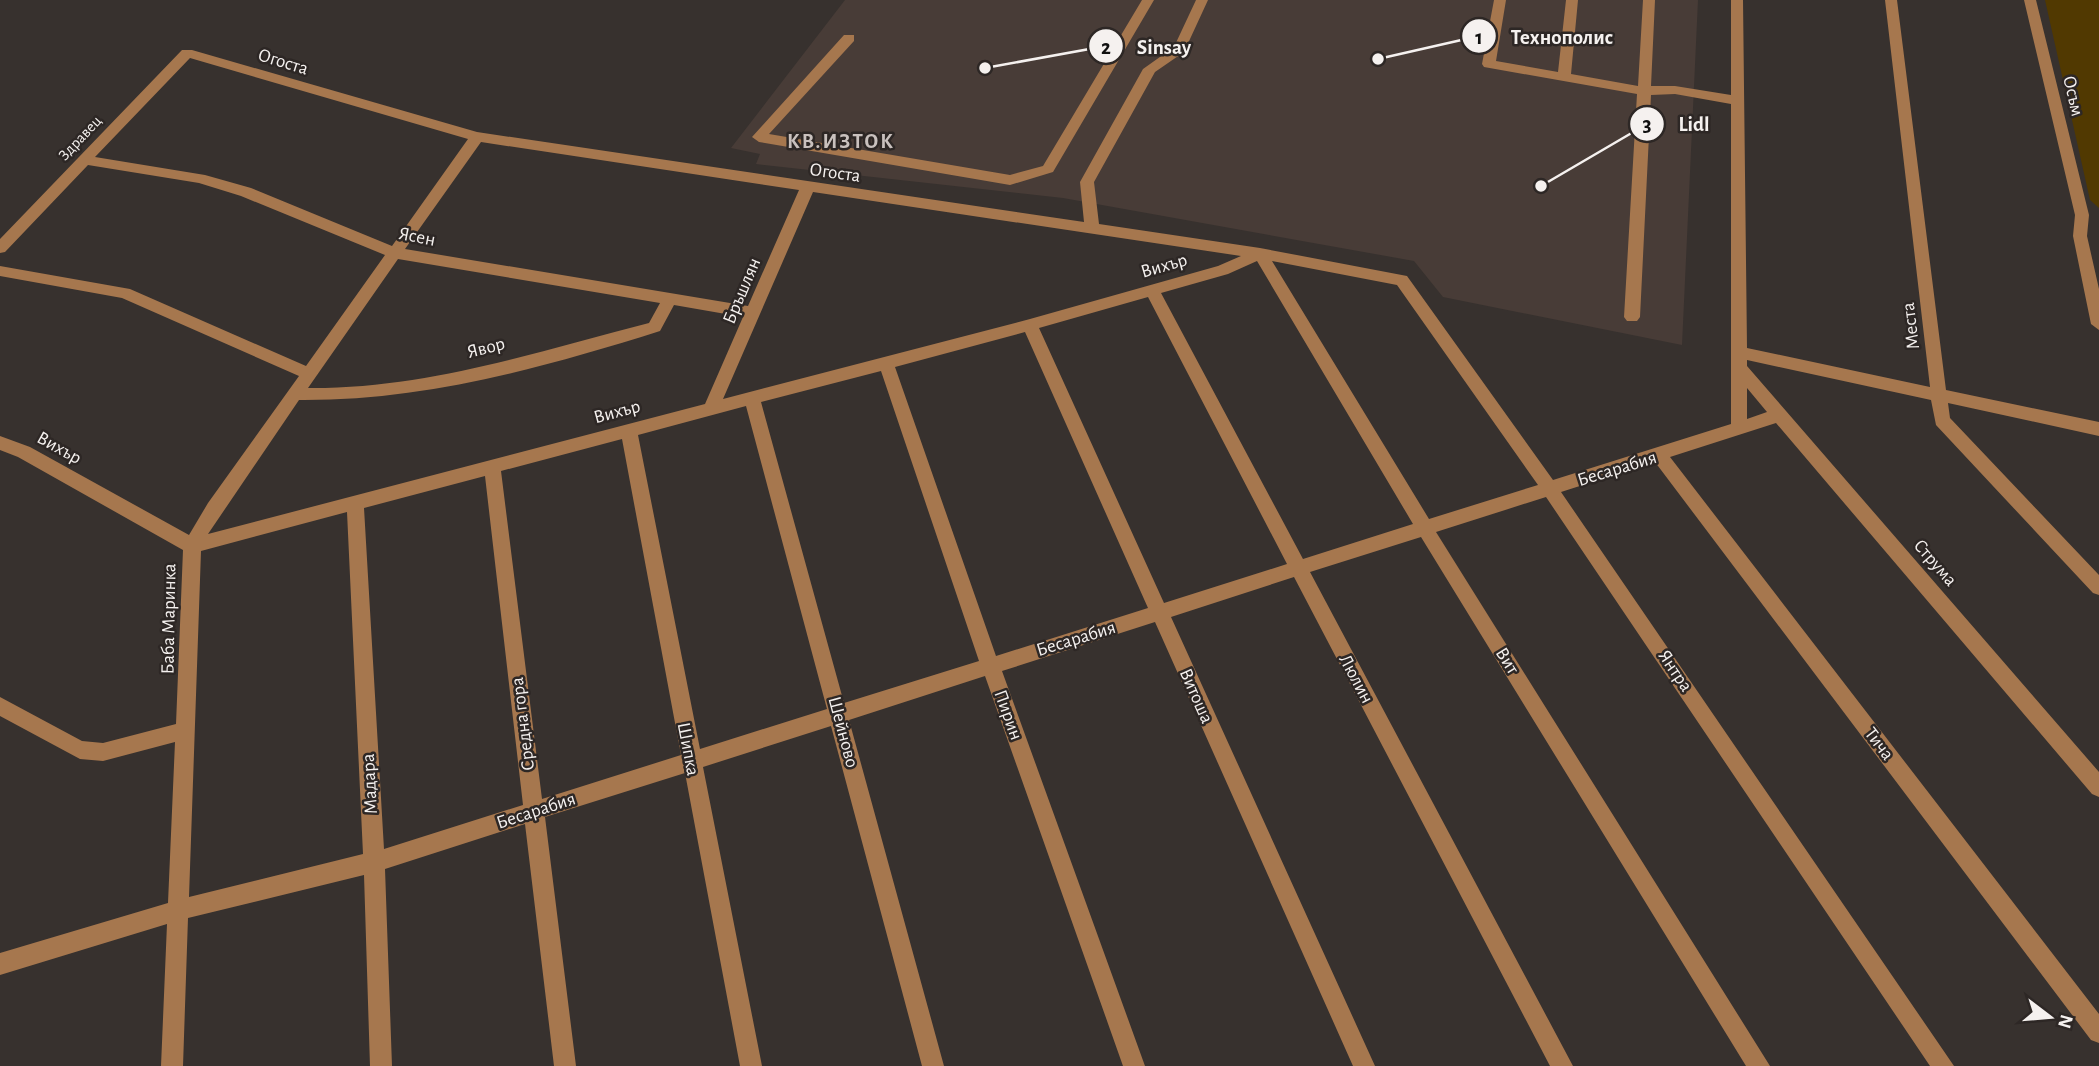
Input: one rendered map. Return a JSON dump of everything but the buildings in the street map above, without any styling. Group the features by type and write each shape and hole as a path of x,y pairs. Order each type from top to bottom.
{"street":[{"path":"849,38 759,137 1010,180 1048,169 1148,0"},
{"path":"1092,230 1087,182 1150,69 1179,49 1202,0"},
{"path":"1500,0 1489,64 1644,91 1675,90 1737,102"},
{"path":"1564,77 1572,0"},
{"path":"1632,317 1649,0"},
{"path":"1737,0 1740,428"},
{"name":"Места","path":"1891,0 1942,420 2099,587"},
{"name":"Осъм","path":"2030,0 2082,215 2080,236 2099,324"},
{"name":"Огоста","path":"187,53 477,137 1260,253 1402,280"},
{"name":"Здравец","path":"0,248 187,53"},
{"name":"Баба Маринка","path":"172,1066 192,546 214,508 477,137"},
{"name":"Ясен","path":"84,160 200,178 246,192 394,253 753,313"},
{"name":"Бръшлян","path":"711,409 807,188"},
{"path":"2082,215 2099,223"},
{"name":"Вихър","path":"0,443 24,452 192,546 1030,325 1223,270 1260,253"},
{"name":"Вит","path":"1260,253 1426,530 1759,1066"},
{"path":"0,271 125,293 309,374"},
{"name":"Янтра","path":"1402,280 1550,489 1943,1066"},
{"name":"Люлин","path":"1152,291 1562,1066"},
{"name":"Явор","path":"295,394 342,397 417,387 654,327 670,299"},
{"name":"Витоша","path":"1030,325 1364,1066"},
{"path":"1738,360 1939,395 2099,429"},
{"name":"Струма","path":"1738,360 1780,415 2099,787"},
{"name":"Пирин","path":"886,363 990,665 1134,1066"},
{"name":"Шейново","path":"752,398 933,1066"},
{"name":"Бесарабия","path":"0,964 179,910 374,862 990,665 1660,456 1780,415"},
{"name":"Шипка","path":"629,431 690,762 751,1066"},
{"name":"Тича","path":"1660,456 2099,1032"},
{"name":"Средна гора","path":"492,466 565,1066"},
{"name":"Мадара","path":"355,502 374,862 381,1066"},
{"path":"0,706 80,750 103,752 187,730"}],"shaded area":[{"path":"845,0 1698,0 1682,345 1443,297 1414,261 1063,198 756,164 760,154 731,148"},
{"path":"2045,0 2099,0 2099,208 2090,200"}],"place":[{"name":"Технополис","path":"1378,59"},
{"name":"Sinsay","path":"985,68"},
{"name":"Lidl","path":"1541,186"}],"district":[{"name":"КВ.ИЗТОК","path":"841,141"}]}
